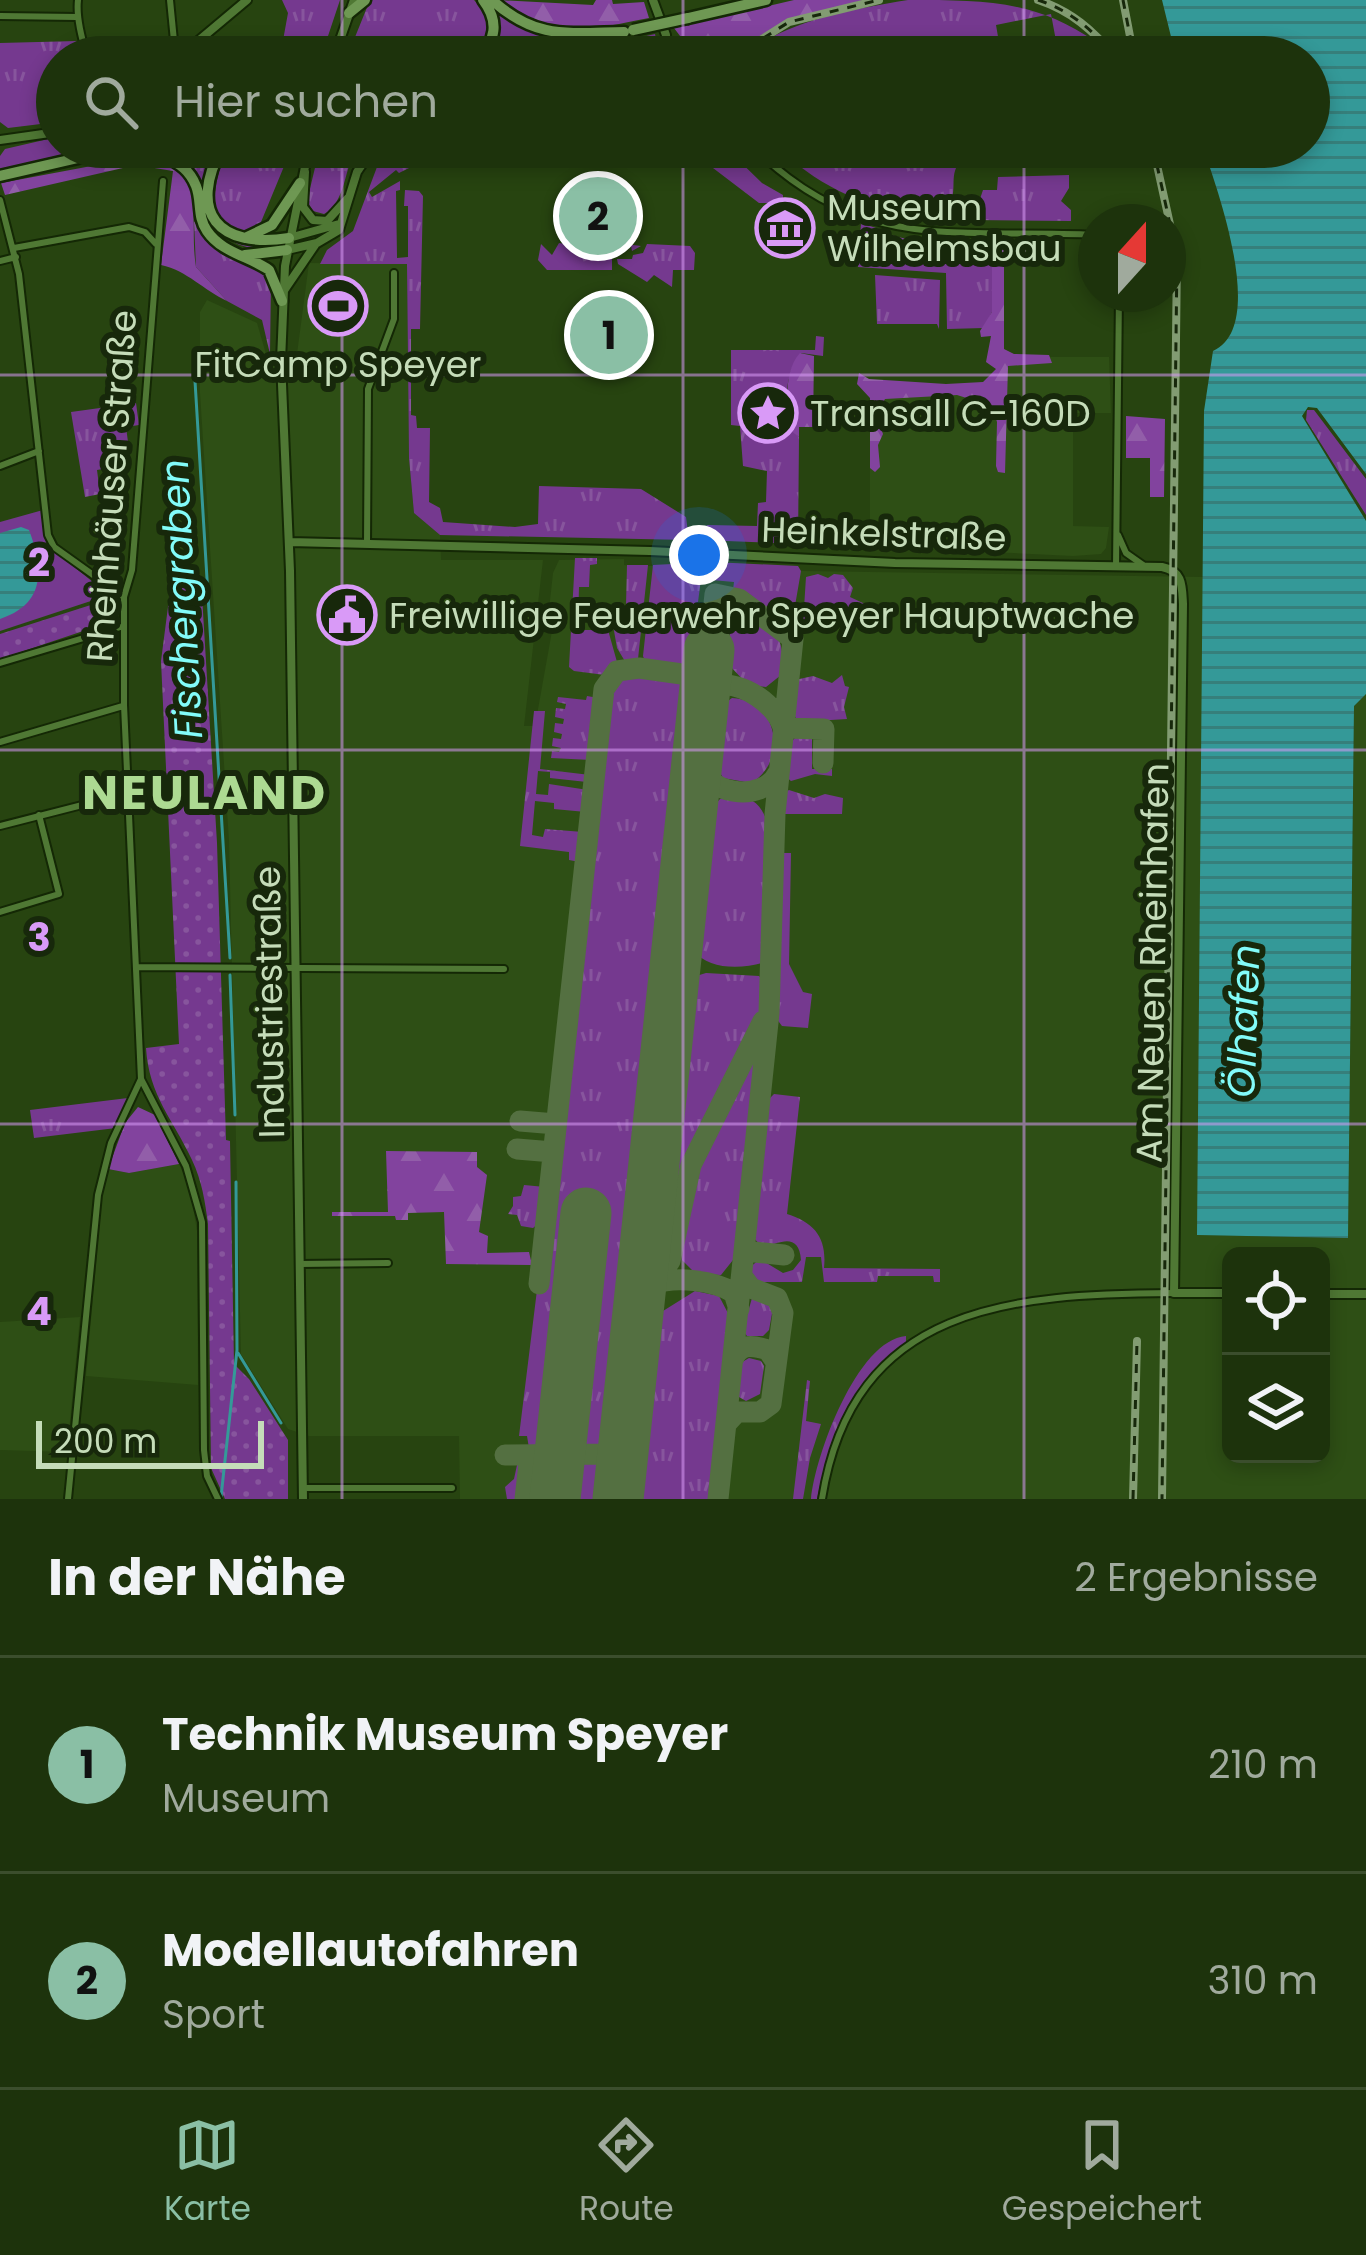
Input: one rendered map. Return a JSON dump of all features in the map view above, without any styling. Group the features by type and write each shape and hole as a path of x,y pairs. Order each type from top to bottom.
{"main road":[{"path":"351,4 365,0"},
{"path":"488,0 534,29 562,34 629,31"},
{"path":"488,0 493,36"},
{"path":"608,36 766,0"},
{"path":"7,175 37,168"},
{"path":"181,168 196,187 204,227 221,246 269,270 282,297"},
{"path":"215,168 208,190 210,210 220,226 238,239 288,244"},
{"path":"238,239 272,225 299,183"},
{"path":"242,255 288,244"}],"street":[{"path":"78,0 77,17 84,36"},
{"path":"170,0 174,36"},
{"path":"203,36 247,0"},
{"path":"653,0 666,36"},
{"path":"341,36 351,4"},
{"path":"0,16 77,17"},
{"path":"0,140 36,135"},
{"name":"Industriestraße","path":"303,168 288,244 280,361 290,542 303,1499"},
{"path":"304,168 303,209 313,220 327,221 352,192"},
{"path":"282,297 301,260 337,232 359,168"},
{"path":"777,168 834,207 884,225 939,234 1078,235"},
{"name":"Rheinhäuser Straße","path":"163,181 131,570 124,597 124,706 141,1078 186,1166 202,1222 204,1450 207,1476 218,1498"},
{"path":"0,200 15,253 46,522 54,547 124,597"},
{"path":"288,244 344,220"},
{"path":"0,261 15,253 129,227 145,232 156,244"},
{"path":"288,244 317,244"},
{"path":"367,544 368,389 394,319 394,272"},
{"path":"1116,567 1118,312"},
{"path":"0,466 39,451"},
{"path":"1117,532 1126,553 1149,567"},
{"name":"Heinkelstraße","path":"290,542 650,551 914,564 1167,567 1179,577"},
{"name":"Am Neuen Rheinhafen","path":"1174,1293 1183,604 1179,577"},
{"path":"0,663 124,626"},
{"path":"0,742 124,706"},
{"path":"0,826 129,793"},
{"path":"0,911 56,897 39,815"},
{"path":"138,967 504,969"},
{"path":"68,1499 98,1195 111,1143 141,1078"},
{"path":"299,1264 388,1263"},
{"path":"822,1499 830,1460 854,1405 897,1356 944,1323 1033,1299 1222,1293"},
{"path":"1330,1294 1366,1294"},
{"path":"304,1488 452,1488"}],"shaded area":[{"path":"309,263 407,264 414,513 440,535 441,560 543,560 524,726 535,726 552,631 547,628 553,573 559,560 624,559 624,565 804,571 1204,577 1198,1235 1348,1238 1354,706 1366,694 1366,1499 460,1499 459,1436 309,1436 288,1429 241,1354 229,841 200,393 200,312 207,300 257,323 266,354 297,354"},
{"path":"1001,357 1109,357 1111,413 1073,413 1073,526 1109,527 1106,548 1101,554 1073,556 870,546 870,385 1000,387"},
{"path":"179,1164 190,1188 197,1231 198,1385 86,1376 108,1169 129,1173"},
{"path":"80,1317 67,1452 0,1450 0,1322"}],"green space":[{"path":"282,0 340,0 328,36 284,36 288,13"},
{"path":"370,0 474,0 487,24 486,36 355,36"},
{"path":"498,0 593,5 596,0 644,2 649,18 588,28 553,27"},
{"path":"794,0 864,0 790,19 760,36 680,36 674,28"},
{"path":"908,0 985,2 1045,15 996,25 998,36 774,36 841,13"},
{"path":"498,10 524,29 553,36 498,36"},
{"path":"1052,18 1087,36 1055,36"},
{"path":"36,42 36,125 8,128 0,122 0,43"},
{"path":"36,142 36,161 0,169 5,149"},
{"path":"81,168 123,168 5,195 1,183"},
{"path":"154,168 174,168 186,179 194,209 196,267 227,301 161,265 173,171"},
{"path":"171,168 214,168 208,216 227,238 217,231"},
{"path":"220,168 283,168 261,222 264,227 244,232 220,221 215,194"},
{"path":"315,168 349,168 331,209 324,214 313,211 307,201"},
{"path":"377,168 409,168 396,170 369,192 372,197 400,181 396,191 397,258 408,257 405,190 423,196 420,329 411,329 411,415 416,416 417,428 430,428 429,502 440,508 443,522 538,524 539,486 641,489 686,517 689,540 440,535 414,513 409,458 407,264 320,264 327,250 353,231"},
{"path":"713,168 747,168 783,195 783,203 759,203"},
{"path":"802,168 956,168 951,200 932,215 872,205"},
{"path":"1069,175 1069,188 1061,201 1071,210 1071,221 973,220 983,190 997,190 998,177"},
{"path":"194,221 213,244 271,279 270,354 262,320 227,301 196,267"},
{"path":"861,223 905,245 992,250 992,312 984,328 947,329 946,273 858,267"},
{"path":"880,232 906,239 1030,242 1004,248 1004,349 1014,354 1049,355 1052,363 1008,366 1005,473 996,466 997,422 992,406 957,395 885,399 876,415 883,434 878,445 880,467 875,472 870,468 870,398 857,384 859,373 869,379 946,384 983,382 996,369 986,362 991,336 981,337 980,331 992,312 992,250 919,245 884,249 876,241"},
{"path":"559,243 641,246 632,251 631,246 588,246 588,259 612,259 612,270 547,270 538,260 541,244 552,255"},
{"path":"647,244 690,246 695,253 694,270 673,270 672,287 654,275 647,282 618,264 617,259 643,253"},
{"path":"875,275 940,280 939,329 937,324 877,324"},
{"path":"816,336 824,337 823,356 801,353 786,396 789,420 799,437 798,544 702,540 703,527 708,525 757,526 758,503 766,502 767,471 743,466 740,426 731,425 731,350 815,350"},
{"path":"800,353 814,356 813,427 799,427 799,437 790,430 787,401 791,370"},
{"path":"136,403 139,425 126,427 128,442 106,444 108,468 97,470 100,494 85,497 71,412"},
{"path":"1307,410 1314,410 1366,479 1366,515 1306,420"},
{"path":"1126,416 1165,419 1164,497 1150,497 1150,458 1126,458"},
{"path":"43,510 47,545 109,595 0,631 0,522"},
{"path":"575,558 597,558 597,564 590,565 589,587 579,587 578,623 584,624 584,630 608,630 617,662 605,675 569,667"},
{"path":"627,565 648,565 638,659 631,664 617,648 613,625 619,625 619,606 626,606"},
{"path":"653,565 798,566 792,623 782,624 733,590 734,582 701,579 690,663 679,669 646,664"},
{"path":"843,575 853,588 850,597 865,604 865,613 841,613 827,605 808,626 803,624 806,577"},
{"path":"172,576 201,579 217,843 226,1140 230,1141 234,1364 288,1440 288,1499 225,1499 211,1468 206,1207 195,1168 157,1094 148,1065 146,1048 179,1044 161,661"},
{"path":"97,603 104,624 0,659 0,634"},
{"path":"739,612 761,618 780,642 781,675 766,687 748,685 729,665 730,623"},
{"path":"632,673 681,679 688,688 606,1444 600,1450 533,1450 527,1436 519,1436 537,1290 543,1289 606,702 615,678"},
{"path":"842,675 849,687 844,707 847,719 798,722 792,711 795,680 813,676 832,683"},
{"path":"587,696 598,698 591,760 551,758 552,751 561,748 552,746 553,738 561,739 562,734 554,732 555,723 563,724 564,719 555,717 556,708 565,709 566,704 557,702 558,697 586,700"},
{"path":"732,698 760,709 773,733 771,761 751,783 723,778 719,770 717,724"},
{"path":"534,711 545,711 540,769 590,775 587,782 550,778 550,772 538,771 536,794 548,795 549,784 588,790 586,812 554,809 554,803 535,801 532,835 543,837 545,829 583,832 580,862 569,860 569,852 520,846"},
{"path":"799,735 812,739 812,769 832,769 832,776 815,774 791,781 784,775 789,743"},
{"path":"789,790 814,798 825,794 843,798 842,814 781,814 782,794"},
{"path":"733,795 756,803 767,824 765,956 762,963 735,967 707,961 694,950 709,812 720,799"},
{"path":"780,853 791,853 789,964 803,992 812,994 808,1028 782,1026 776,1018"},
{"path":"706,973 759,976 765,983 754,1030 687,1162 663,1243 691,983 693,977"},
{"path":"751,1059 758,1066 737,1255 721,1275 696,1274 682,1260 689,1196 698,1162"},
{"path":"774,1094 800,1097 787,1214 817,1233 824,1268 940,1269 940,1282 934,1282 933,1276 878,1276 877,1282 824,1282 821,1257 806,1257 802,1282 759,1282 750,1276 749,1268 760,1259 783,1273 801,1260 793,1242 763,1248 752,1236 767,1101"},
{"path":"128,1098 116,1128 34,1138 30,1110"},
{"path":"138,1107 155,1115 179,1164 129,1173 108,1169 125,1123"},
{"path":"386,1151 477,1152 477,1167 487,1175 479,1232 488,1236 487,1253 529,1252 532,1265 446,1264 444,1212 408,1213 408,1220 332,1216 332,1212 388,1212"},
{"path":"524,1185 545,1187 541,1221 533,1228 521,1226 517,1215 508,1214 513,1197 521,1196"},
{"path":"695,1291 719,1296 731,1319 711,1499 635,1499 655,1316"},
{"path":"752,1298 762,1298 773,1308 769,1330 763,1336 747,1336 743,1330"},
{"path":"906,1336 906,1342 873,1376 848,1413 817,1499 811,1499 830,1430 855,1378 888,1342"},
{"path":"749,1358 764,1366 760,1394 746,1401 736,1387 739,1364"},
{"path":"807,1380 806,1421 821,1424 803,1499 793,1499"},
{"path":"599,1458 604,1465 600,1499 507,1499 505,1487 514,1479 517,1465 526,1465 524,1486 528,1487 535,1460"}],"water":[{"name":"Ölhafen","path":"1162,0 1366,0 1366,474 1317,408 1308,407 1302,416 1366,521 1366,694 1354,706 1348,1238 1197,1235 1204,411 1213,351 1229,337 1237,315 1238,287 1227,224 1210,168 1330,168 1330,36 1171,36"},
{"path":"21,527 29,530 34,545 37,584 26,604 0,619 0,533"}],"waterway":[{"name":"Fischergraben","path":"195,381 230,958"},
{"name":"Fischergraben","path":"230,975 235,1115"},
{"name":"Fischergraben","path":"221,1497 237,1350 236,1182"},
{"path":"238,1353 281,1423"}],"taxiway":[{"path":"709,650 715,594 739,599 793,639 775,814 769,1013 718,1499"},
{"path":"539,1284 604,689 617,671 639,668 696,676 704,685 704,694"},
{"path":"703,704 716,686 737,687 767,704 784,731"},
{"path":"784,728 824,729 823,763"},
{"path":"697,759 710,781 734,791 760,789 778,773"},
{"path":"692,805 702,792 716,787"},
{"path":"639,1309 670,1261 691,1165 763,1021"},
{"path":"520,1121 556,1124"},
{"path":"517,1149 553,1152"},
{"path":"645,1242 650,1267 670,1280"},
{"path":"744,1251 784,1255"},
{"path":"726,1424 737,1412 760,1412 771,1404 783,1313 777,1298 751,1288 742,1276"},
{"path":"653,1284 683,1280 716,1285 734,1293 739,1309"},
{"path":"733,1360 743,1348 752,1346 768,1350 776,1362"},
{"path":"613,1454 621,1450 627,1415"},
{"path":"505,1455 613,1454 620,1460 618,1495"},
{"path":"525,1499 530,1455"}],"runway":[{"path":"618,1499 709,650"},
{"path":"555,1499 586,1213"}],"railway":[{"path":"767,36 789,22 879,0"},
{"path":"1038,0 1081,22 1096,36"},
{"path":"1123,0 1130,36"},
{"path":"1158,168 1177,256 1162,1499"},
{"path":"1133,1499 1137,1341"}],"place":[{"name":"Modellautofahren","path":"598,216"},
{"name":"Museum Wilhelmsbau","path":"785,228"},
{"name":"FitCamp Speyer","path":"338,306"},
{"name":"Technik Museum Speyer","path":"609,335"},
{"name":"Transall C-160D","path":"768,413"},
{"name":"Freiwillige Feuerwehr Speyer Hauptwache","path":"347,615"}],"district":[{"name":"NEULAND","path":"205,792"}]}
